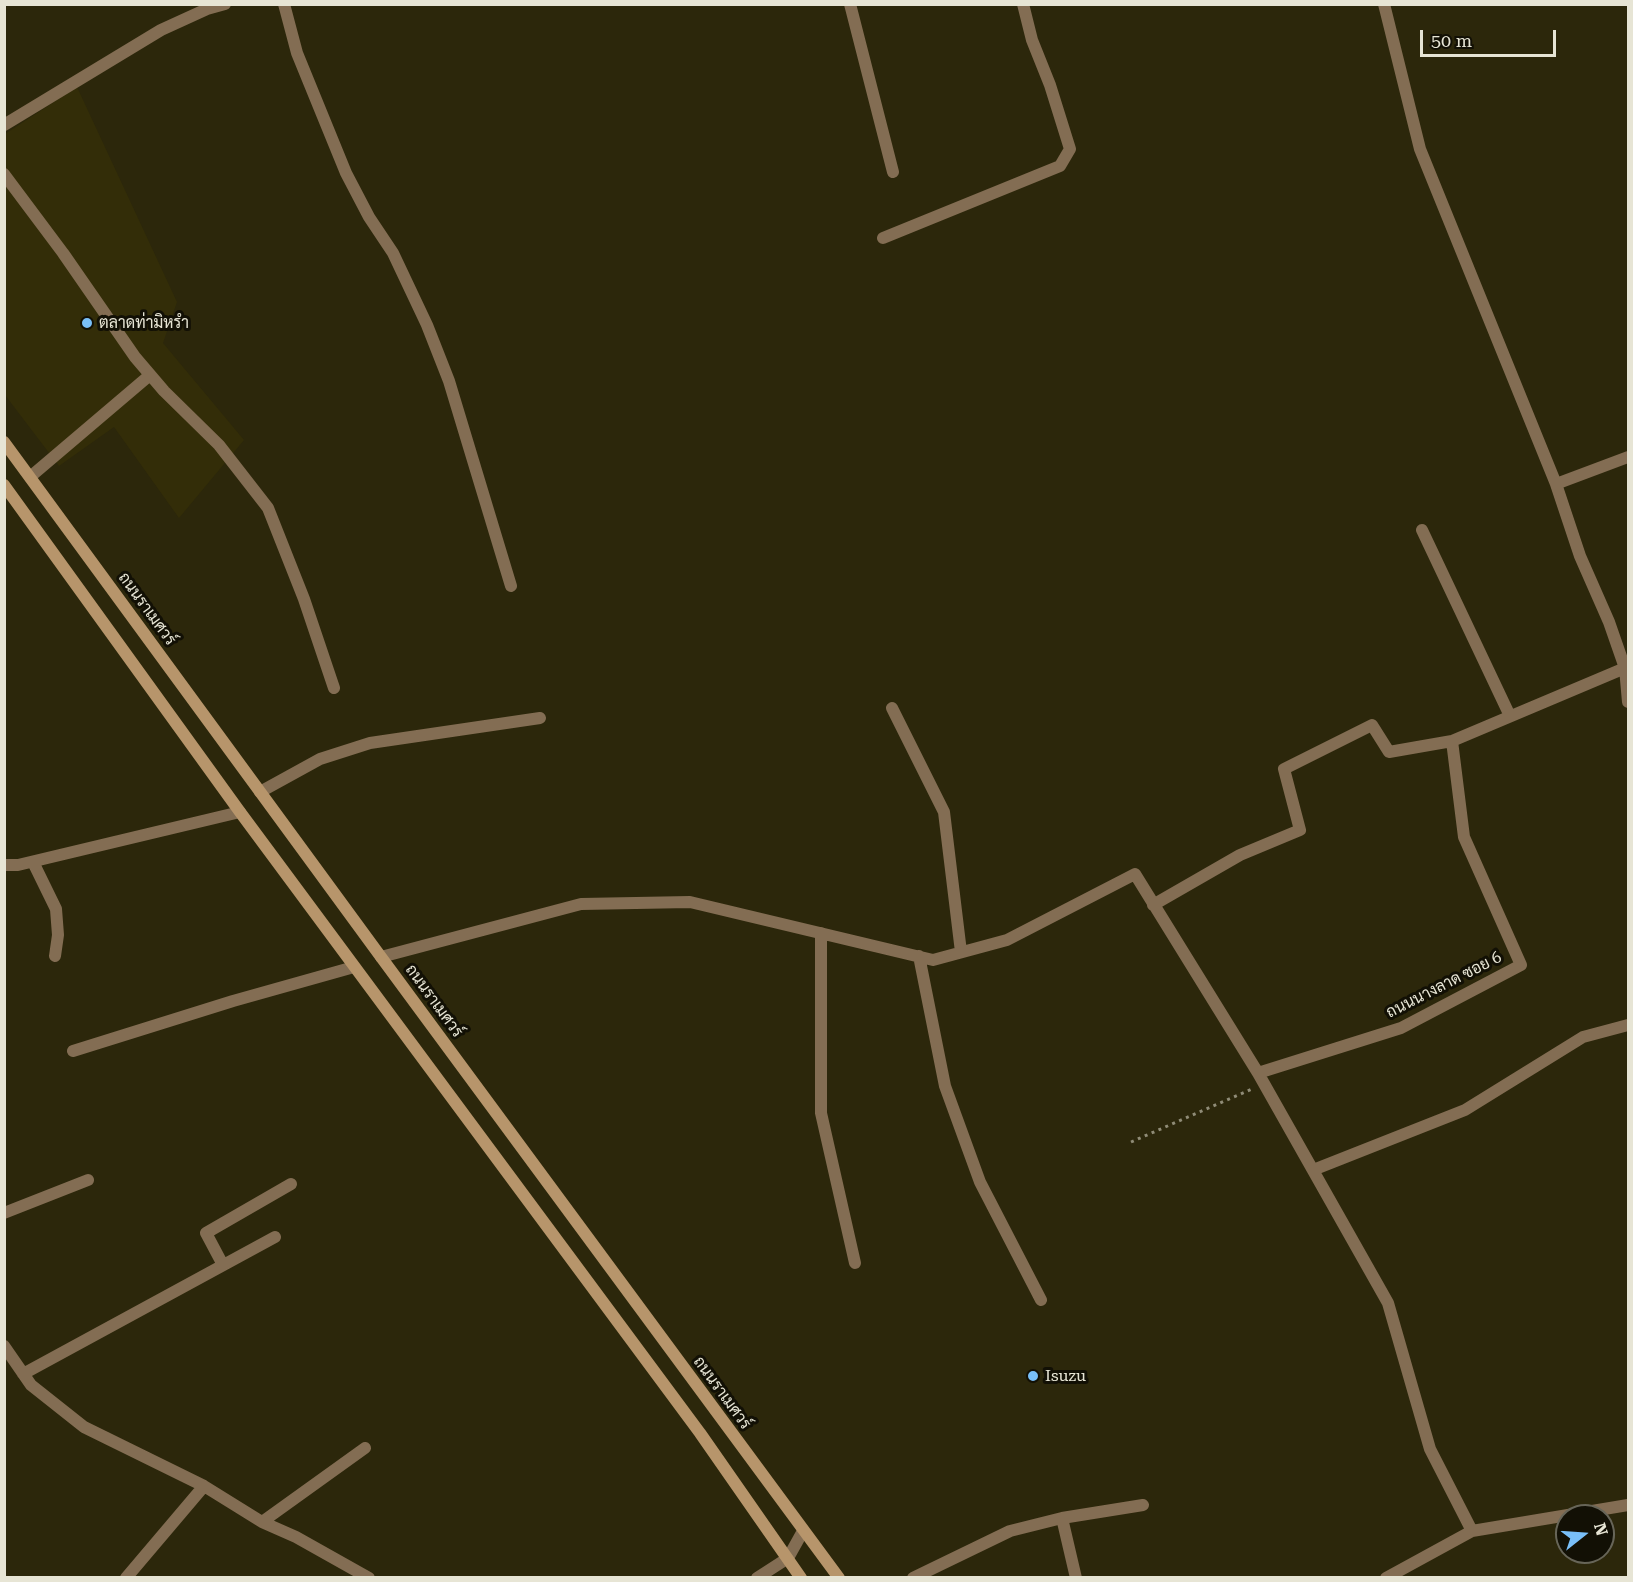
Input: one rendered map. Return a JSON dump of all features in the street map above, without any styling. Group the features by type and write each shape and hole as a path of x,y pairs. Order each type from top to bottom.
{"main road":[{"name":"ถนนราเมศวร์","path":"4,442 839,1578"},
{"path":"4,485 240,812 700,1433 801,1578"}],"street":[{"path":"4,125 161,30 207,9 225,4"},
{"path":"284,4 297,53 346,173 369,217 393,253 427,325 448,381 511,586"},
{"path":"850,4 893,172"},
{"path":"883,238 1060,166 1070,149 1032,40 1023,4"},
{"path":"1384,4 1420,149 1556,484 1580,556 1609,622 1625,668 1629,702"},
{"path":"4,174 63,253 135,357 164,391 219,446 268,508 304,599 334,688"},
{"path":"30,477 150,375"},
{"path":"1556,484 1629,457"},
{"path":"1422,531 1510,716"},
{"path":"1153,905 1240,855 1300,830 1284,769 1371,725 1389,752 1452,741 1625,668"},
{"path":"892,708 944,812 961,952"},
{"path":"260,792 320,759 370,743 540,718"},
{"name":"ถนนนางลาด ซอย 6","path":"1262,1078 1401,1028 1521,965 1464,837 1452,741"},
{"path":"4,865 33,862 240,812"},
{"path":"33,862 56,909 58,935 55,956"},
{"path":"381,957 581,904 690,902 933,960 1006,940 1135,874 1262,1078 1388,1303 1430,1449 1472,1531"},
{"path":"821,933 821,1113 855,1263"},
{"path":"919,956 945,1086 980,1182 1041,1300"},
{"path":"73,1051 233,1001 354,967"},
{"path":"1313,1170 1465,1110 1583,1038 1629,1025"},
{"path":"4,1213 88,1180"},
{"path":"223,1265 206,1233 291,1184"},
{"path":"23,1374 275,1237"},
{"path":"4,1346 31,1385 84,1427 204,1486 262,1522 296,1536 369,1578"},
{"path":"262,1522 364,1448"},
{"path":"126,1578 204,1486"},
{"path":"913,1578 1010,1531 1062,1518 1143,1505"},
{"path":"1386,1578 1472,1531 1629,1505"},
{"path":"1062,1518 1076,1578"},
{"path":"757,1578 788,1558 803,1531"}],"path":[{"path":"1131,1142 1262,1078"}],"shaded area":[{"name":"ตลาดท่ามิหรำ","path":"77,87 177,302 163,343 244,440 179,518 114,427 59,466 5,395 5,134"}],"place":[{"name":"ตลาดท่ามิหรำ","path":"87,323"},
{"name":"Isuzu","path":"1033,1376"}]}
